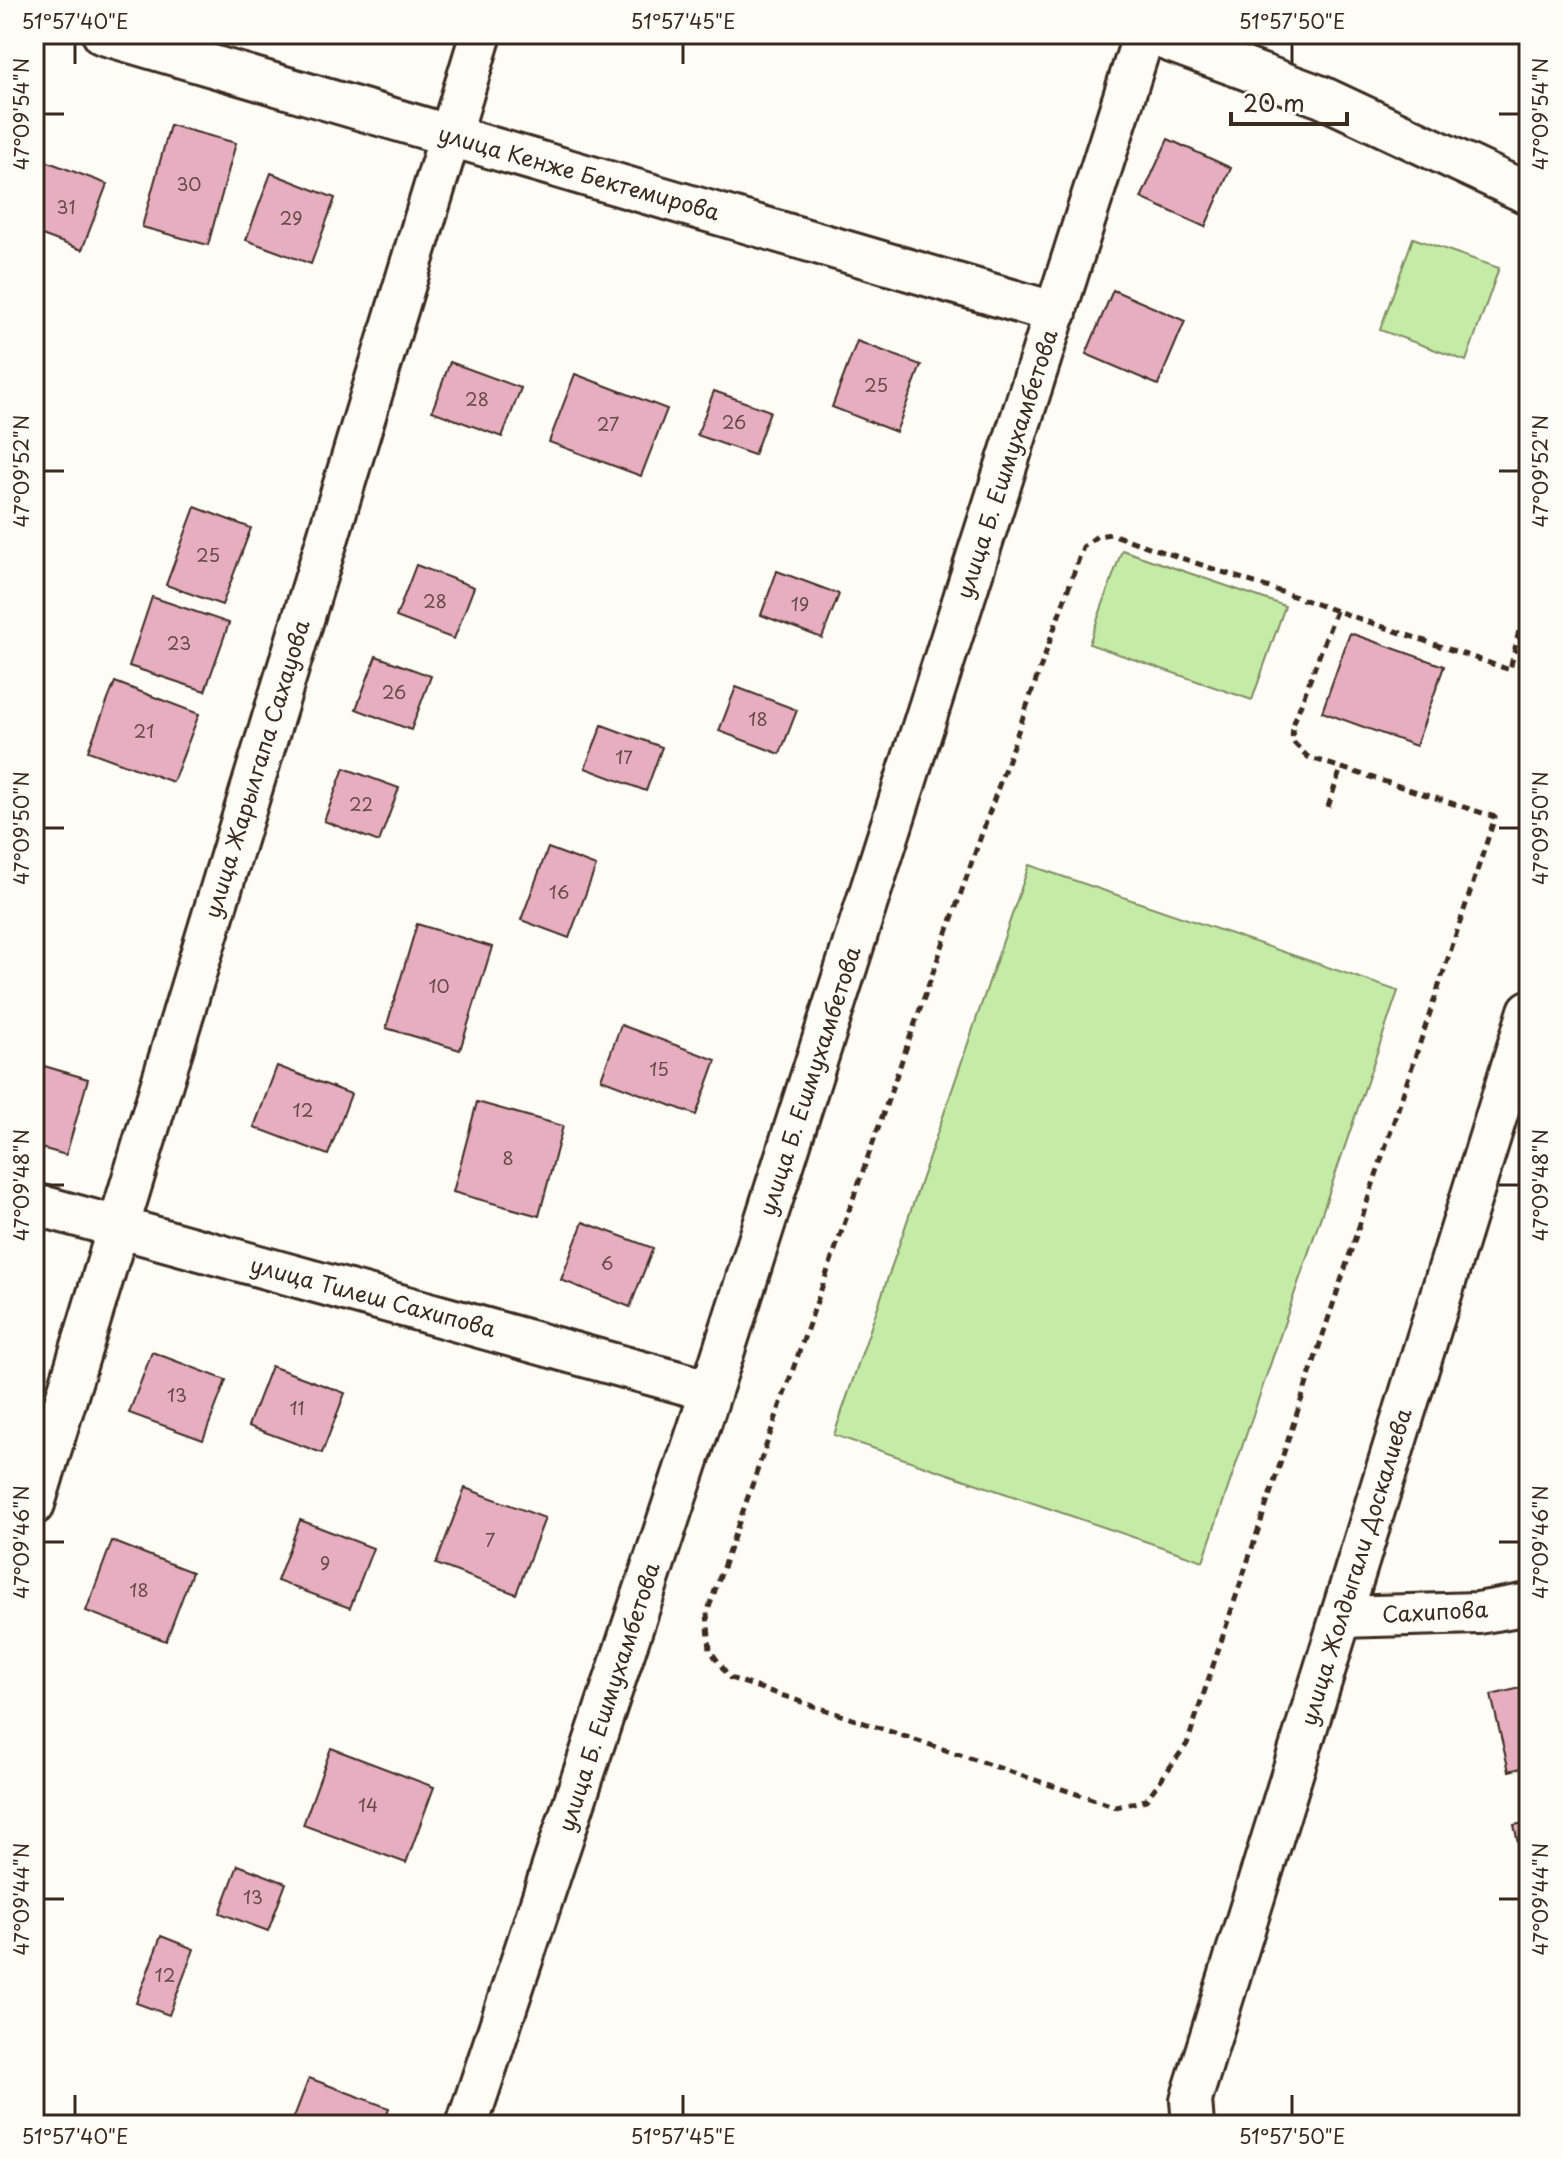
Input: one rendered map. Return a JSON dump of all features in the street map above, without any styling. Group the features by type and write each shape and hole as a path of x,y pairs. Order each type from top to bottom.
{"street":[{"name":"улица Кенже Бектемирова","path":"103,34 1056,313"},
{"name":"улица Жарылгапа Сахауова","path":"34,1504 481,34"},
{"name":"улица Б. Ешмухамбетова","path":"467,2125 711,1391 1144,34"},
{"path":"1150,34 1322,97 1529,194"},
{"name":"улица Жолдыгали Доскалиева","path":"1193,2125 1191,2100 1529,1011"},
{"name":"улица Тилеш Сахипова","path":"34,1204 711,1391"},
{"name":"Сахипова","path":"1341,1617 1478,1613 1529,1604"}],"path":[{"path":"1336,611 1293,725 1292,741 1308,757 1495,817 1187,1744 1146,1800 1116,1807 730,1678 710,1650 707,1613 1083,547 1097,536 1111,534 1510,670 1520,626"},
{"path":"1328,807 1341,768"}],"green space":[{"path":"1413,238 1499,268 1466,361 1380,330"},
{"path":"1122,550 1285,606 1252,700 1089,644"},
{"path":"1029,865 1398,991 1203,1561 834,1435"}],"building":[{"path":"170,125 236,143 208,245 142,227"},
{"path":"1168,139 1231,168 1205,227 1141,198"},
{"path":"43,160 107,184 82,250 34,232 34,184"},
{"path":"271,173 335,198 311,264 246,240"},
{"path":"1113,290 1185,321 1158,385 1086,354"},
{"path":"857,341 921,365 896,432 832,407"},
{"path":"450,362 521,388 502,437 432,411"},
{"path":"575,374 667,409 641,476 549,442"},
{"path":"714,391 770,411 754,455 697,435"},
{"path":"195,507 251,528 222,605 166,585"},
{"path":"416,565 474,587 454,639 396,617"},
{"path":"777,571 839,594 822,638 761,615"},
{"path":"152,597 229,623 205,691 129,666"},
{"path":"1350,633 1444,666 1416,746 1322,712"},
{"path":"376,656 431,676 411,730 356,709"},
{"path":"115,682 199,714 173,782 88,751"},
{"path":"736,687 797,710 780,754 719,731"},
{"path":"602,725 662,747 646,791 585,768"},
{"path":"344,768 399,788 379,842 324,821"},
{"path":"548,848 596,866 569,938 521,920"},
{"path":"417,924 492,947 460,1050 386,1028"},
{"path":"621,1025 716,1060 696,1115 601,1079"},
{"path":"34,1063 88,1079 66,1155 34,1146"},
{"path":"277,1066 351,1094 328,1155 254,1127"},
{"path":"477,1102 563,1126 539,1216 453,1192"},
{"path":"583,1222 653,1248 630,1307 561,1280"},
{"path":"152,1352 226,1380 203,1440 129,1413"},
{"path":"271,1366 345,1393 322,1453 248,1426"},
{"path":"465,1488 545,1518 516,1594 436,1564"},
{"path":"300,1520 373,1548 350,1608 277,1581"},
{"path":"112,1541 192,1572 166,1641 86,1611"},
{"path":"1529,1686 1529,1766 1509,1771 1491,1695"},
{"path":"331,1748 434,1787 406,1863 303,1825"},
{"path":"1529,1822 1529,1889 1514,1825"},
{"path":"238,1865 286,1883 268,1931 220,1913"},
{"path":"161,1936 194,1949 169,2015 136,2003"},
{"path":"309,2078 389,2108 383,2125 291,2125"}]}
